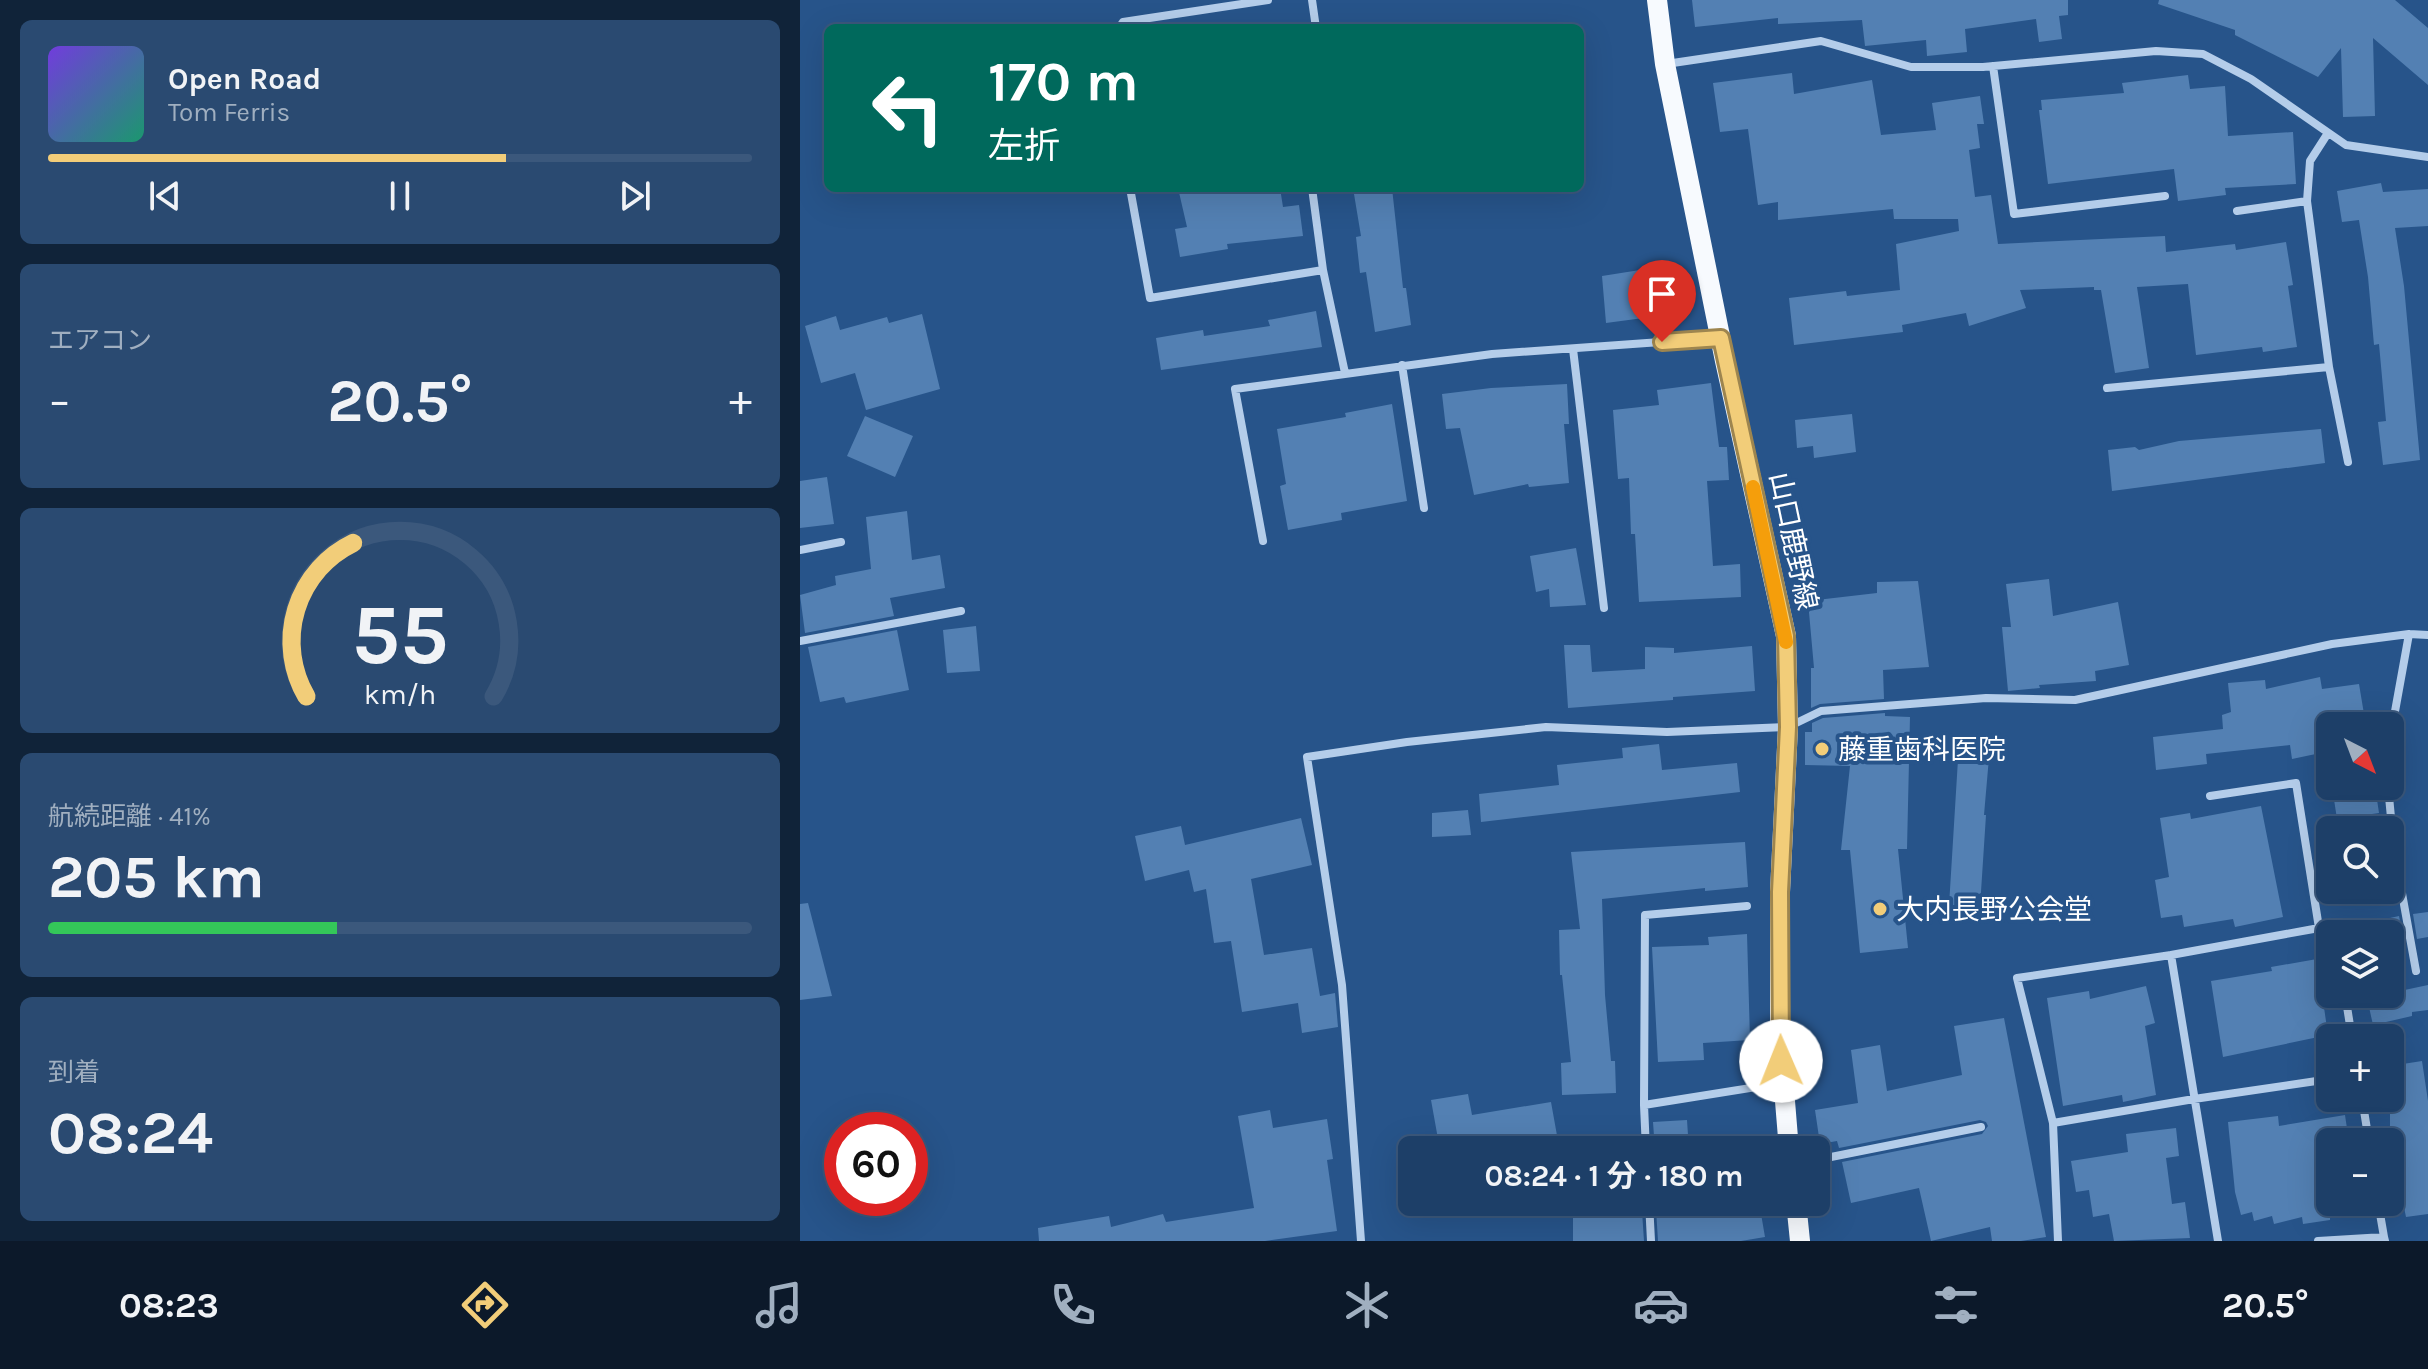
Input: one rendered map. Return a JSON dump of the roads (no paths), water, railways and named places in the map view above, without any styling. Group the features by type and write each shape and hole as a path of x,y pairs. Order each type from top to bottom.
{"main road":[{"name":"山口鹿野線","path":"1657,0 1665,64 1786,636 1788,727 1780,892 1782,1083 1788,1136"},
{"path":"1797,1216 1800,1241"}],"street":[{"path":"1122,24 1268,0"},
{"path":"1312,0 1315,24"},
{"path":"1665,64 1821,41 1911,67 1993,66 2156,51 2203,54 2251,79 2346,145 2428,157"},
{"path":"1993,66 2014,214 2165,196"},
{"path":"2328,133 2310,161 2307,201 2329,367 2348,462"},
{"path":"1131,192 1150,298 1323,270"},
{"path":"1313,192 1323,270 1345,373"},
{"path":"2237,211 2307,201"},
{"path":"1263,541 1235,389 1492,354 1721,338"},
{"path":"1573,349 1604,608"},
{"path":"1402,365 1424,508"},
{"path":"2107,388 2329,367"},
{"path":"800,550 841,542"},
{"path":"800,641 961,611"},
{"path":"2395,712 2409,634"},
{"path":"1361,1241 1342,985 1307,757 1407,742 1546,727 1667,732 1788,727 1821,711 1986,698 2075,700 2332,644 2409,634 2428,635"},
{"path":"2210,796 2296,783 2318,920"},
{"path":"2389,800 2394,849 2416,971"},
{"path":"1645,1136 1645,915 1747,906"},
{"path":"2058,1241 2053,1123 2017,978 2171,955 2316,929"},
{"path":"2171,955 2218,1241"},
{"path":"2053,1123 2316,1081"},
{"path":"1644,1105 1782,1083"},
{"path":"1830,1157 1981,1127"},
{"path":"1650,1216 1651,1241"},
{"path":"2318,1241 2384,1239 2380,1216"}],"place":[{"name":"藤重歯科医院","path":"1822,749"},
{"name":"大内長野公会堂","path":"1880,909"}]}
